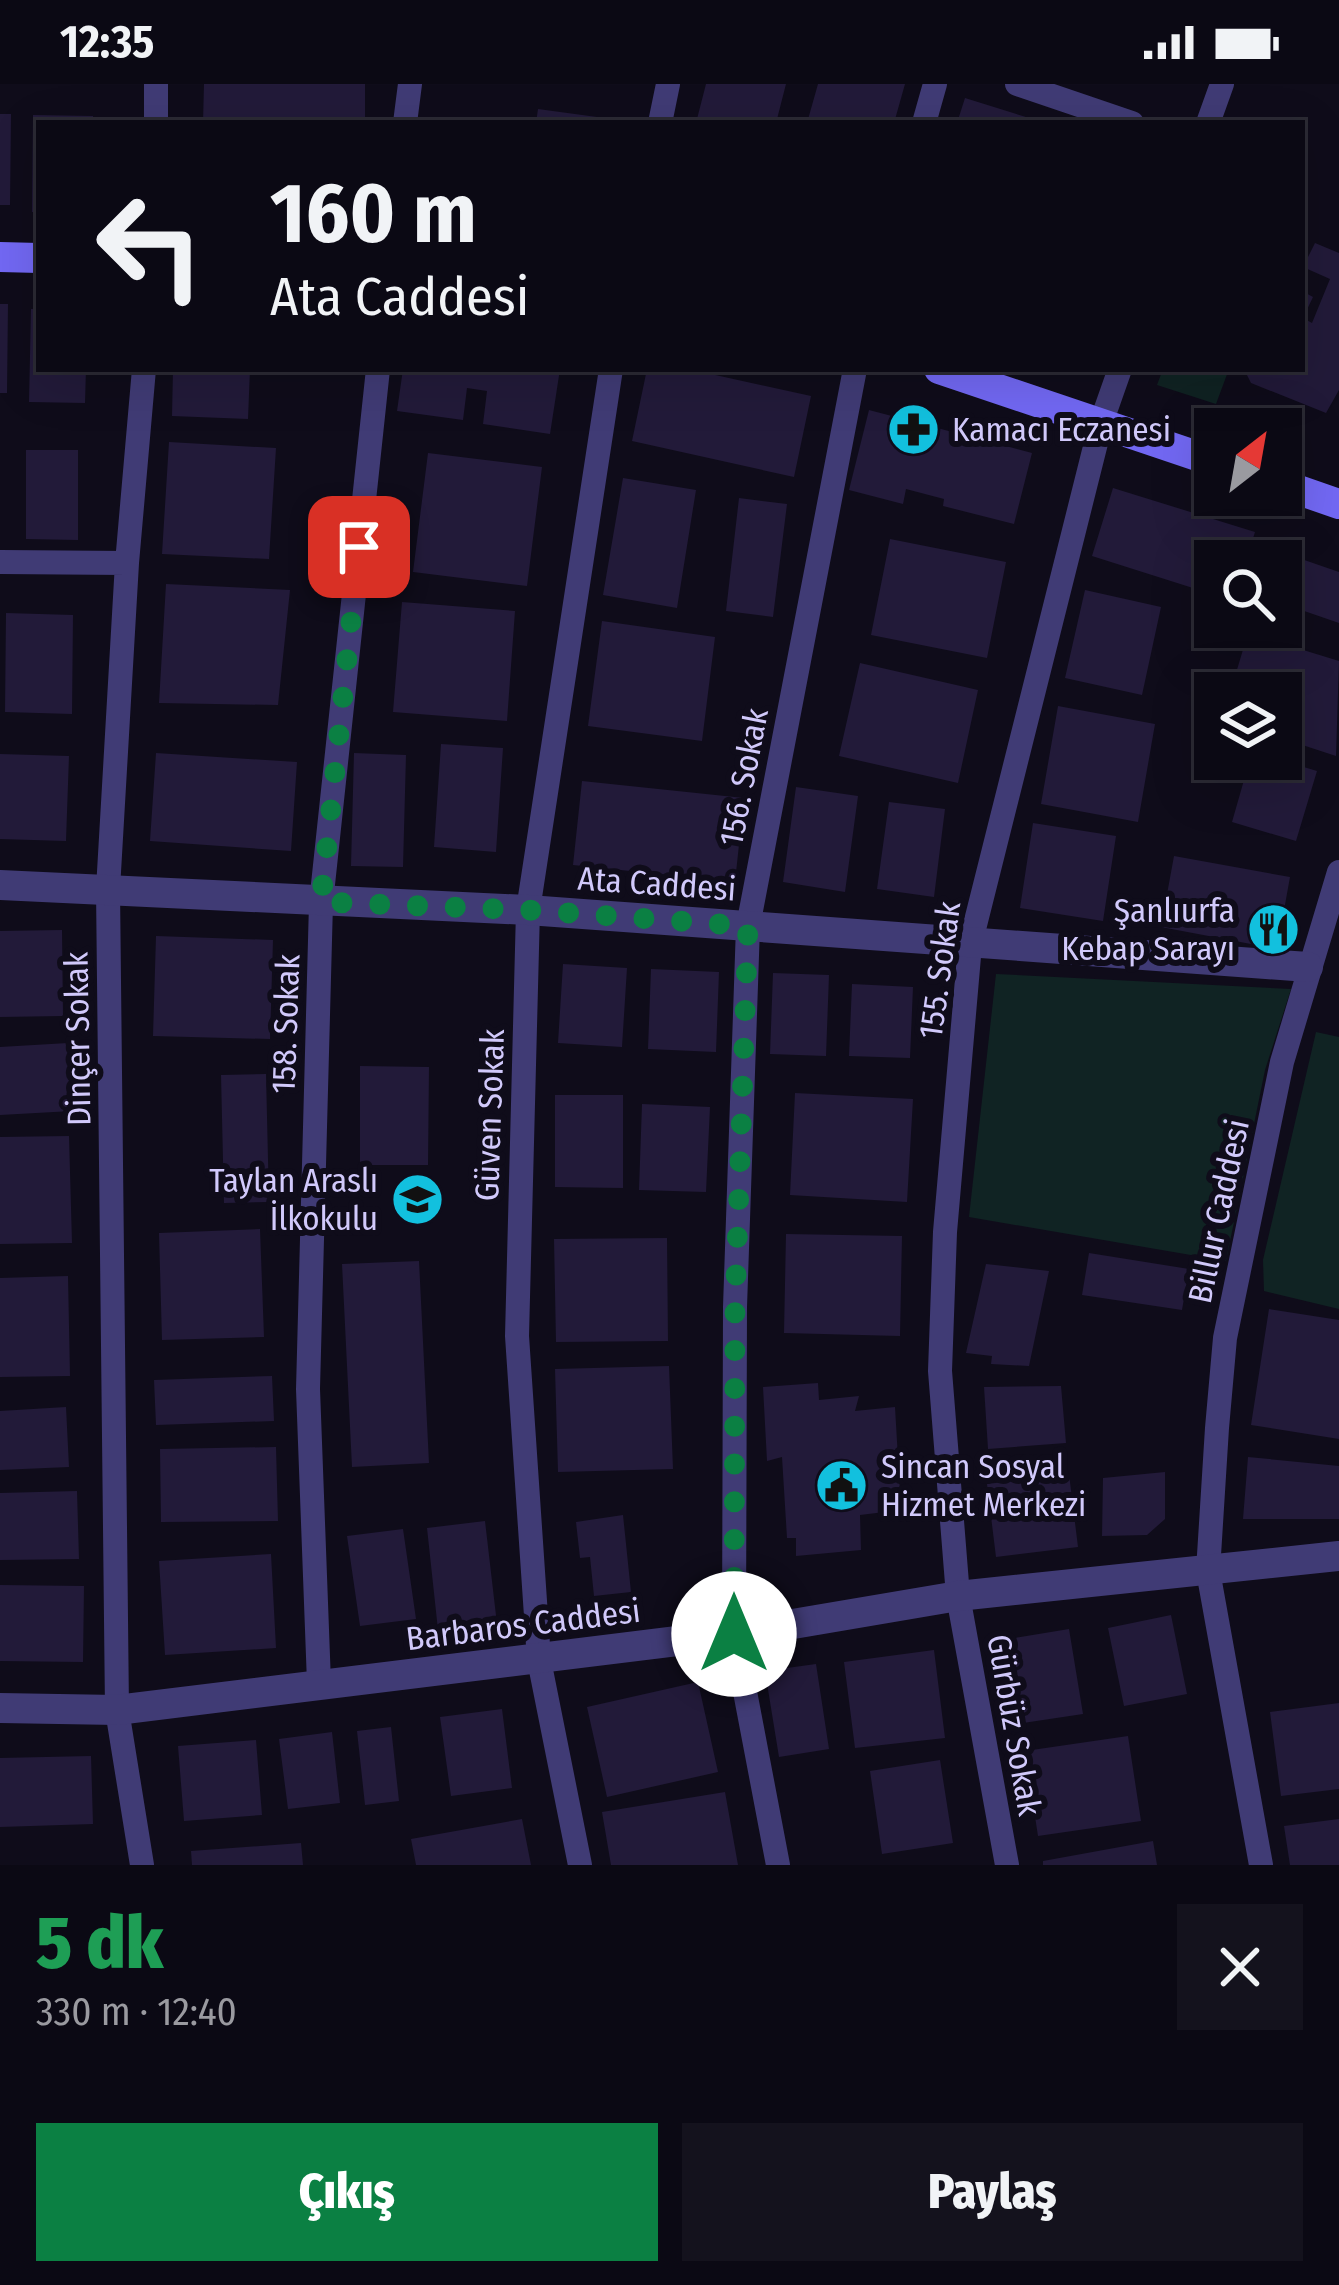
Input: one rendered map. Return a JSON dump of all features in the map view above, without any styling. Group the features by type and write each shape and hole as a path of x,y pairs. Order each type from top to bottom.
{"main road":[{"path":"0,257 36,259"},
{"path":"949,372 1194,455"},
{"path":"1302,491 1339,504"}],"street":[{"path":"155,120 156,84"},
{"path":"405,120 410,84"},
{"path":"661,120 668,84"},
{"path":"924,120 935,84"},
{"path":"1017,84 1123,120"},
{"path":"1209,120 1222,84"},
{"name":"Dinçer Sokak","path":"142,1865 117,1709 108,889 144,372"},
{"name":"158. Sokak","path":"319,1683 308,1389 321,902 378,372"},
{"name":"Güven Sokak","path":"580,1865 539,1660 517,1336 528,910 611,372"},
{"name":"156. Sokak","path":"778,1865 734,1634 735,1307 748,926 853,372"},
{"name":"155. Sokak","path":"958,1596 940,1371 945,1232 970,945 1101,423 1119,372"},
{"path":"0,562 127,563"},
{"name":"Billur Caddesi","path":"1261,1865 1208,1571 1226,1338 1282,1062 1339,872"},
{"name":"Ata Caddesi","path":"0,885 528,910 1308,967"},
{"name":"Barbaros Caddesi","path":"0,1708 117,1709 734,1634 958,1596 1339,1556"},
{"name":"Gürbüz Sokak","path":"958,1596 1007,1865"}],"green space":[{"path":"1162,372 1228,372 1216,404 1157,385"},
{"path":"996,974 1291,989 1265,1070 1226,1261 969,1217"},
{"path":"1316,1032 1339,1037 1339,1309 1264,1291 1263,1260"}],"building":[{"path":"204,84 365,84 365,120 203,120"},
{"path":"706,84 786,84 777,120 697,119"},
{"path":"818,84 905,84 895,120 808,120"},
{"path":"965,98 1036,120 958,120"},
{"path":"538,109 619,120 536,120"},
{"path":"0,114 11,114 10,205 0,205"},
{"path":"33,115 93,116 93,120 36,120 36,212 32,212"},
{"path":"1315,243 1339,253 1339,390 1326,413 1251,383 1246,372 1305,372 1305,319 1312,323 1330,279 1305,268"},
{"path":"0,304 8,304 7,393 0,393"},
{"path":"31,309 36,309 36,372 86,372 85,403 29,402"},
{"path":"173,372 250,372 248,419 172,416"},
{"path":"403,372 560,372 550,434 483,424 487,391 467,388 463,420 397,411"},
{"path":"646,372 702,372 811,396 794,477 632,441"},
{"path":"869,410 1032,453 1014,524 943,506 944,499 906,489 903,504 849,490"},
{"path":"169,442 276,448 269,559 162,554"},
{"path":"26,450 78,450 78,540 26,539"},
{"path":"428,453 542,467 527,586 413,572"},
{"path":"623,478 696,490 677,608 603,595"},
{"path":"1113,488 1255,532 1253,540 1194,540 1194,588 1092,556"},
{"path":"739,498 787,504 773,617 726,611"},
{"path":"890,539 1006,562 987,658 871,635"},
{"path":"1302,559 1339,572 1339,623 1302,610"},
{"path":"166,584 290,590 278,705 159,703"},
{"path":"1085,590 1161,607 1142,695 1065,678"},
{"path":"402,602 515,611 507,721 393,712"},
{"path":"6,613 73,615 72,714 5,712"},
{"path":"602,621 715,637 702,741 588,726"},
{"path":"1244,648 1297,648 1339,661 1336,756 1302,745 1302,672 1236,672"},
{"path":"860,663 978,690 958,783 839,756"},
{"path":"1058,706 1155,724 1138,822 1041,804"},
{"path":"441,744 503,748 496,852 434,847"},
{"path":"156,753 297,762 291,851 150,841"},
{"path":"354,753 406,755 403,867 351,866"},
{"path":"0,754 69,756 66,841 0,839"},
{"path":"1302,766 1317,771 1296,841 1232,822 1244,780 1302,780"},
{"path":"582,781 744,798 735,882 573,865"},
{"path":"796,787 858,796 845,892 783,882"},
{"path":"889,802 945,809 934,897 877,889"},
{"path":"1033,823 1116,836 1103,921 1020,908"},
{"path":"1174,856 1290,877 1277,949 1161,927"},
{"path":"62,930 63,1016 0,1017 0,931"},
{"path":"156,936 273,940 270,1039 153,1036"},
{"path":"563,964 627,968 622,1047 558,1043"},
{"path":"651,969 719,972 716,1052 648,1049"},
{"path":"773,973 829,975 826,1056 770,1054"},
{"path":"852,984 913,987 910,1058 849,1056"},
{"path":"68,1043 72,1111 0,1115 0,1047"},
{"path":"360,1066 429,1067 428,1165 360,1165"},
{"path":"266,1074 269,1202 224,1203 221,1075"},
{"path":"795,1093 913,1099 907,1202 790,1195"},
{"path":"555,1095 623,1095 623,1188 555,1187"},
{"path":"642,1104 710,1107 706,1192 639,1190"},
{"path":"69,1136 72,1243 0,1244 0,1137"},
{"path":"260,1229 264,1337 162,1340 159,1233"},
{"path":"786,1234 902,1236 900,1336 784,1333"},
{"path":"667,1238 668,1341 556,1342 554,1239"},
{"path":"1089,1253 1189,1269 1182,1310 1082,1295"},
{"path":"419,1261 429,1463 352,1467 342,1264"},
{"path":"986,1264 1049,1271 1029,1366 991,1364 992,1356 966,1353"},
{"path":"68,1276 70,1376 0,1377 0,1278"},
{"path":"1269,1309 1339,1320 1339,1439 1251,1425"},
{"path":"669,1366 673,1469 558,1472 555,1369"},
{"path":"272,1376 274,1421 156,1425 154,1380"},
{"name":"Sincan Sosyal Hizmet Merkezi","path":"818,1383 819,1400 859,1396 855,1411 895,1407 901,1510 860,1515 861,1550 796,1556 796,1538 787,1538 782,1457 767,1461 763,1387"},
{"path":"1061,1386 1066,1443 988,1449 984,1387"},
{"path":"66,1407 69,1467 0,1470 0,1411"},
{"path":"276,1447 278,1521 161,1522 160,1449"},
{"path":"1248,1457 1339,1466 1339,1519 1243,1519"},
{"path":"1165,1472 1165,1519 1147,1535 1102,1536 1103,1478"},
{"path":"1069,1474 1078,1547 996,1557 987,1484"},
{"path":"77,1491 79,1559 0,1560 0,1493"},
{"path":"623,1515 631,1592 594,1596 590,1557 580,1558 576,1522"},
{"path":"485,1521 497,1624 438,1630 427,1528"},
{"path":"403,1529 416,1619 360,1626 347,1536"},
{"path":"271,1554 276,1648 165,1655 159,1561"},
{"path":"0,1585 84,1586 83,1662 0,1661"},
{"path":"1171,1615 1187,1694 1124,1706 1108,1628"},
{"path":"1069,1629 1083,1714 1023,1723 1009,1639"},
{"path":"934,1650 945,1738 855,1748 844,1662"},
{"path":"816,1664 829,1749 779,1757 765,1671"},
{"path":"698,1682 718,1772 607,1797 587,1707"},
{"path":"1339,1703 1339,1789 1281,1796 1270,1712"},
{"path":"502,1709 512,1788 451,1796 440,1717"},
{"path":"391,1727 399,1801 365,1805 357,1731"},
{"path":"332,1732 340,1803 288,1809 279,1739"},
{"path":"1128,1736 1141,1821 1038,1836 1025,1751"},
{"path":"256,1740 262,1815 184,1821 178,1746"},
{"path":"91,1756 93,1824 0,1827 0,1758"},
{"path":"940,1760 953,1843 882,1854 870,1771"},
{"path":"725,1792 738,1865 611,1865 602,1812"},
{"path":"522,1819 531,1865 416,1865 411,1839"},
{"path":"1339,1819 1339,1865 1290,1865 1284,1826"},
{"path":"1153,1841 1157,1865 1043,1865 1043,1861"},
{"path":"301,1843 303,1865 192,1865 191,1851"}],"place":[{"name":"Kamacı Eczanesi","path":"913,429"},
{"name":"Şanlıurfa Kebap Sarayı","path":"1274,929"},
{"name":"Taylan Araslı İlkokulu","path":"417,1199"},
{"name":"Sincan Sosyal Hizmet Merkezi","path":"842,1485"}],"route":[{"path":"359,547 321,902 528,910 748,926 735,1307 734,1634"}]}
